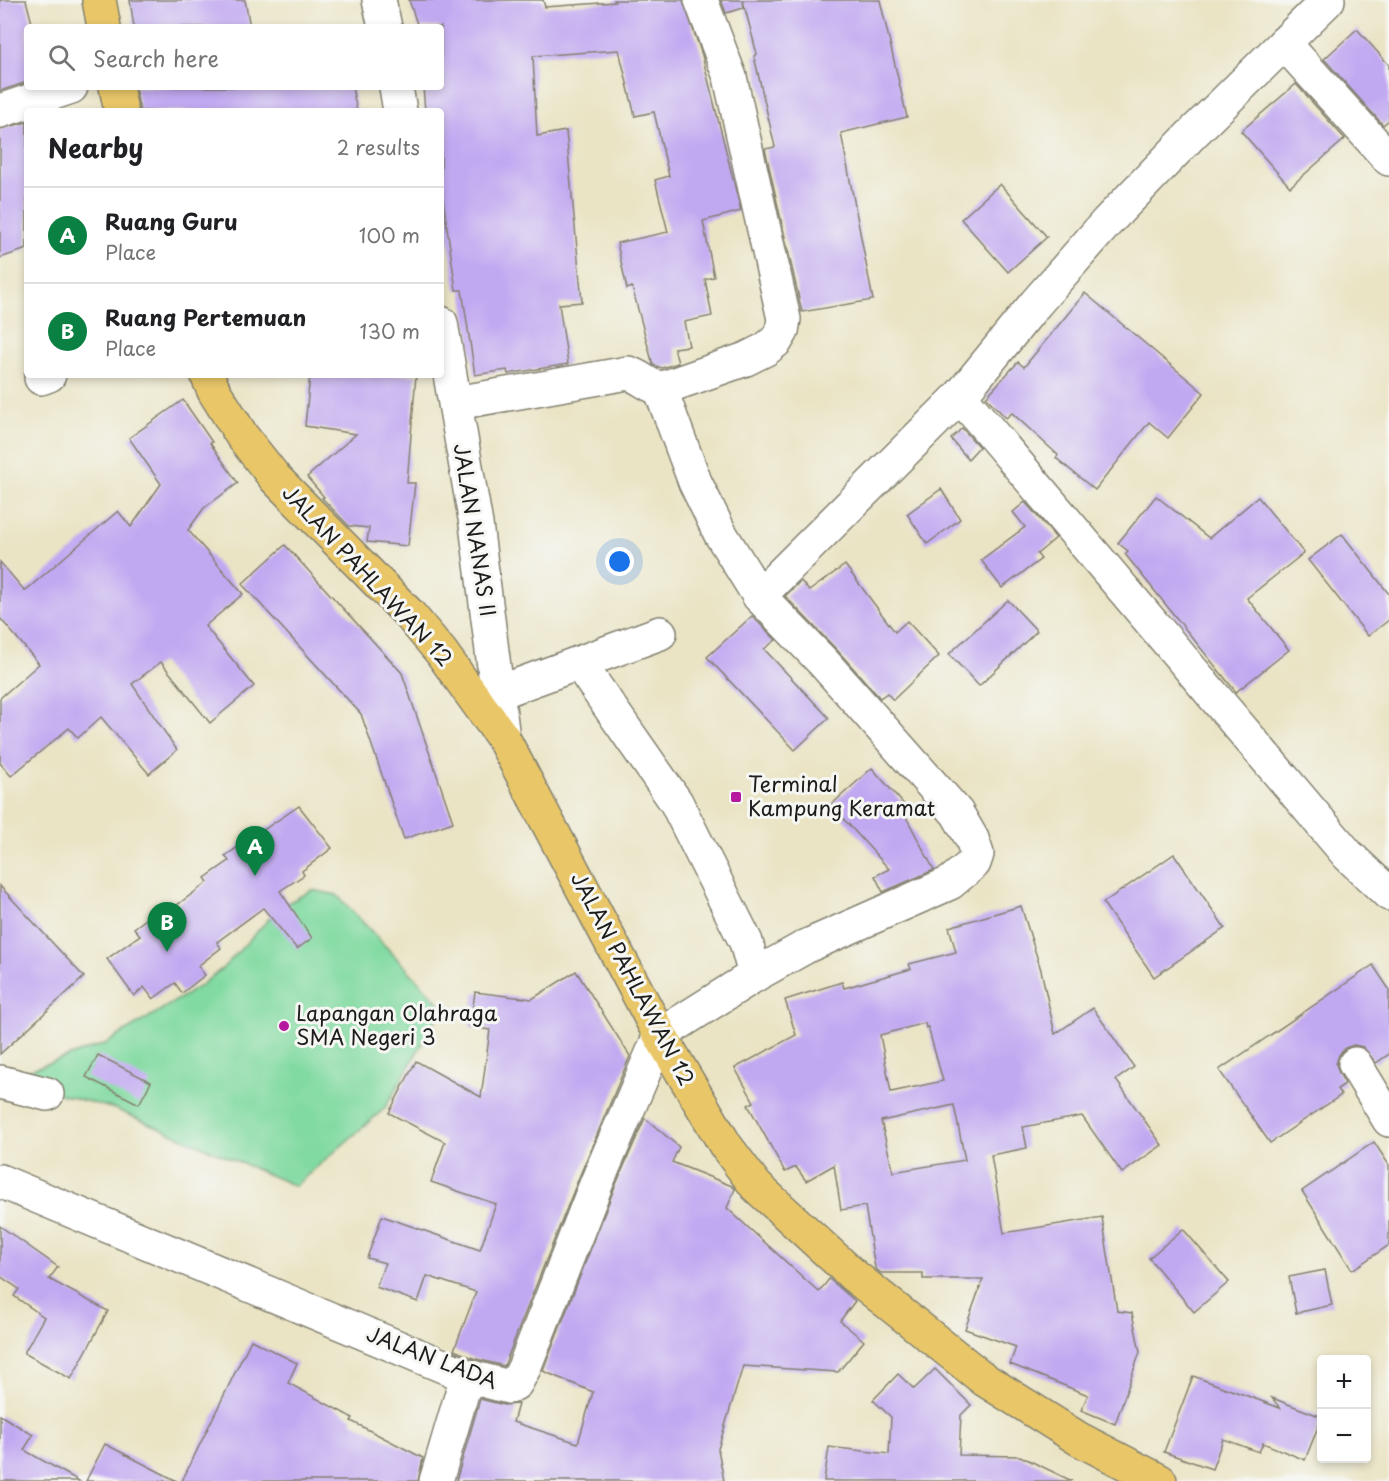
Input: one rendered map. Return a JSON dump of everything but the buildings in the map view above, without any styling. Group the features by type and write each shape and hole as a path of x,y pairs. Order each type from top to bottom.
{"main road":[{"path":"99,0 103,24"},
{"path":"117,90 120,108"},
{"name":"JALAN PAHLAWAN 12","path":"208,378 242,436 275,478 409,614 441,652 503,738 660,1035 726,1146 756,1186 853,1275 985,1380 1079,1439 1160,1481"}],"street":[{"path":"379,0 384,24"},
{"path":"456,403 628,373 635,375 650,386 660,388 746,359 777,341 782,332 784,319 730,77 701,0"},
{"path":"759,596 960,396 1036,303 1107,222 1328,0"},
{"path":"1284,43 1389,159"},
{"path":"0,111 62,90"},
{"path":"396,90 400,108"},
{"name":"JALAN NANAS II","path":"444,340 476,524 503,738"},
{"path":"660,388 695,482 733,557 759,596 824,663 957,813 972,838 977,854 974,863 950,883 807,946 755,975 660,1035"},
{"path":"960,396 1348,855 1389,894"},
{"path":"497,693 660,633"},
{"path":"579,663 676,802 746,942 755,975"},
{"name":"JALAN LADA","path":"0,1181 467,1376 509,1387 516,1383 597,1182 660,1035"},
{"path":"1355,1064 1389,1120"},
{"path":"0,1082 46,1094"},
{"path":"436,1481 467,1376"}],"green space":[{"name":"Lapangan Olahraga SMA Negeri 3","path":"312,890 337,895 443,1007 385,1108 295,1186 115,1109 18,1083 17,1074 105,1044 197,988 223,968 280,907"}],"place":[{"name":"Terminal Kampung Keramat","path":"736,797"},
{"name":"Ruang Guru","path":"255,876"},
{"name":"Ruang Pertemuan","path":"167,952"},
{"name":"Lapangan Olahraga SMA Negeri 3","path":"284,1026"}]}
